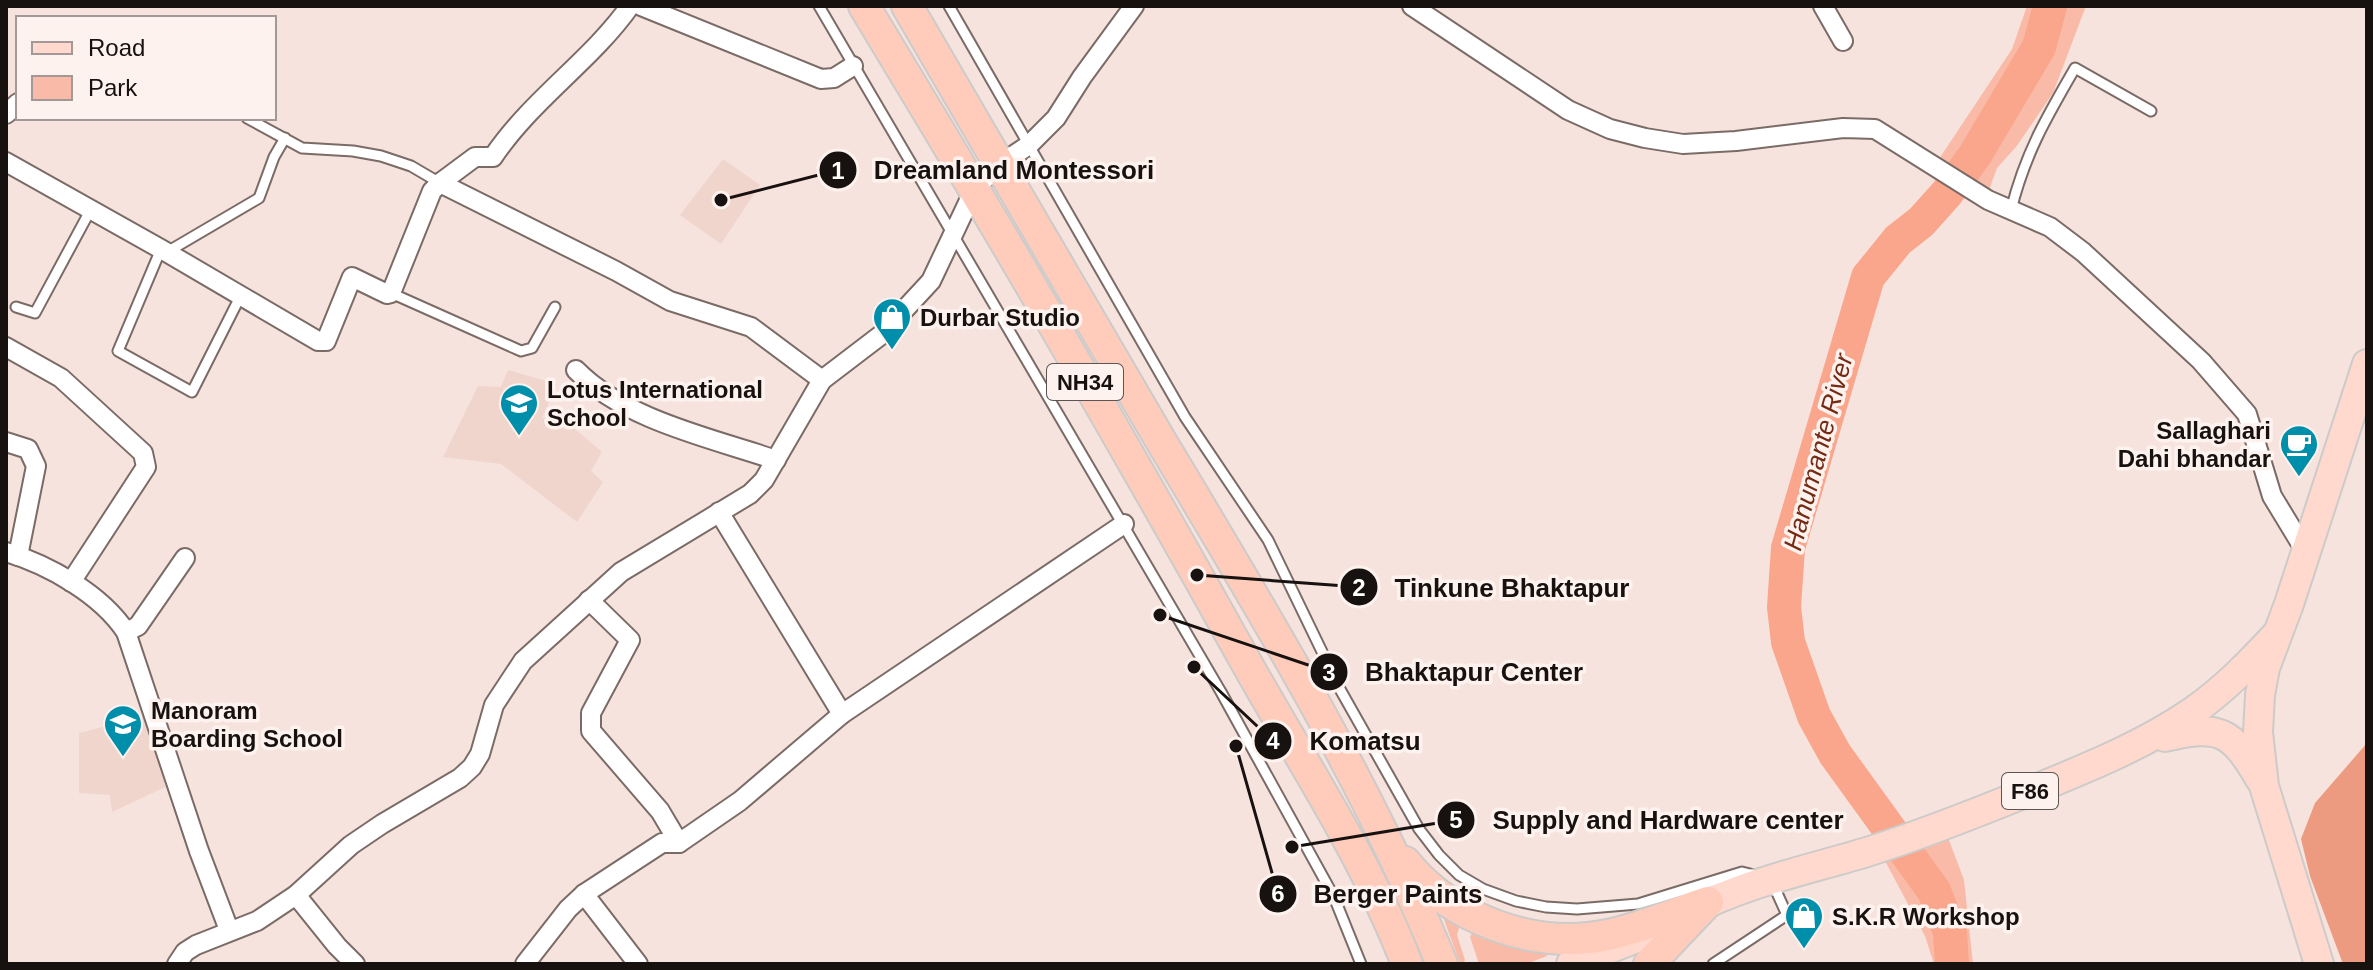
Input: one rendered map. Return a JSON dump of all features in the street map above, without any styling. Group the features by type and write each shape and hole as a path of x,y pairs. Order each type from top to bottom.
{"highway":[{"name":"NH34","path":"864,6 975,188 1368,872 1407,964"},
{"name":"NH34","path":"907,6 1305,688 1374,817 1442,964"},
{"path":"1374,817 1422,884 1470,914 1531,936 1569,939 1609,935 1708,902"},
{"path":"1649,964 1708,902"}],"main road":[{"name":"F86","path":"1708,902 1771,879 1921,834 2069,775 2137,743 2195,710 2243,671 2277,634 2367,364"},
{"path":"2277,634 2265,668 2258,732 2264,786 2319,964"},
{"path":"2195,710 2218,698 2233,700 2249,714 2258,732"},
{"path":"2137,743 2196,730 2221,732 2233,739 2246,755 2264,786"},
{"path":"1571,964 1630,942 1708,902"}],"street":[{"path":"6,162 318,341 326,341 352,277 387,294 391,293 432,191 475,157 493,157 512,128 606,35 630,6"},
{"path":"641,6 821,79 834,78 853,66"},
{"path":"177,964 185,952 229,930 257,921 296,895 351,845 460,778 480,754 494,705 523,661 621,572 750,494 764,480 822,380 881,335 931,281 975,188 999,165 1029,145 1056,118 1134,6"},
{"path":"1412,6 1568,110 1610,129 1683,144 1861,127 1875,129 1988,200 2050,227 2083,252 2201,361 2247,414 2272,496 2306,552"},
{"path":"1823,6 1843,41"},
{"path":"440,183 670,301 751,327 822,380"},
{"path":"6,347 61,378 143,453 146,467 71,582"},
{"path":"576,370 593,387 643,414 776,460"},
{"path":"6,442 28,449 36,466 12,554 71,582 115,615 126,632 199,851 229,930"},
{"path":"719,512 842,714"},
{"path":"525,964 568,909 584,894 662,843 679,843 740,801 842,714 1124,524"},
{"path":"126,632 138,626 185,558"},
{"path":"589,600 630,640 591,713 591,731 660,811 679,843"},
{"path":"584,894 638,964"},
{"path":"296,895 355,964"}],"lane":[{"path":"819,6 951,235 1124,524 1334,897 1361,964"},
{"path":"949,6 1185,417 1268,540 1341,691 1411,816 1439,855 1459,875 1483,889 1516,901 1546,907 1577,909 1638,904 1742,872 1771,879 1787,915 1713,964"},
{"path":"2011,210 2034,139 2075,68 2151,111"},
{"path":"251,120 302,148 381,156 411,166 440,183"},
{"path":"241,295 192,392 118,351 164,250 259,198 274,157 285,138"},
{"path":"16,307 35,313 91,209"},
{"path":"391,293 521,351 532,348 555,307"},
{"path":"1160,439 1215,508"},
{"path":"1270,603 1305,688"}],"shaded area":[{"path":"723,159 760,185 721,244 680,215"},
{"name":"Lotus International School","path":"508,370 557,384 542,418 567,422 602,452 591,471 603,482 577,522 501,464 443,457 478,386 501,387"},
{"name":"Manoram Boarding School","path":"152,714 176,782 112,812 110,795 79,793 79,733"},
{"path":"2367,743 2367,964 2343,964 2310,876 2301,839 2315,803"}],"green space":[{"path":"2027,6 2086,6 2053,93 2016,147 1997,168 1988,193 1939,159 2012,49"},
{"path":"1946,832 1964,880 1973,964 1934,964 1925,936 1884,859"},
{"path":"1442,914 1461,921 1457,935 1465,960 1463,964 1460,964"},
{"path":"1474,929 1549,951 1547,956 1526,964 1479,964 1470,937"}],"waterway":[{"name":"Hanumante River","path":"1952,964 1950,932 1934,891 1835,754 1814,716 1788,642 1784,607 1788,548 1868,277 1898,240 1921,222 1947,193 1975,155 2039,47 2050,6"}],"place":[{"name":"Dreamland Montessori","path":"721,200"},
{"name":"Durbar Studio","path":"892,351"},
{"name":"Lotus International School","path":"519,437"},
{"name":"Sallaghari Dahi bhandar","path":"2299,478"},
{"name":"Tinkune Bhaktapur","path":"1197,575"},
{"name":"Bhaktapur Center","path":"1160,615"},
{"name":"Komatsu","path":"1194,667"},
{"name":"Berger Paints","path":"1236,746"},
{"name":"Manoram Boarding School","path":"123,758"},
{"name":"Supply and Hardware center","path":"1292,847"},
{"name":"S.K.R Workshop","path":"1804,950"}]}
